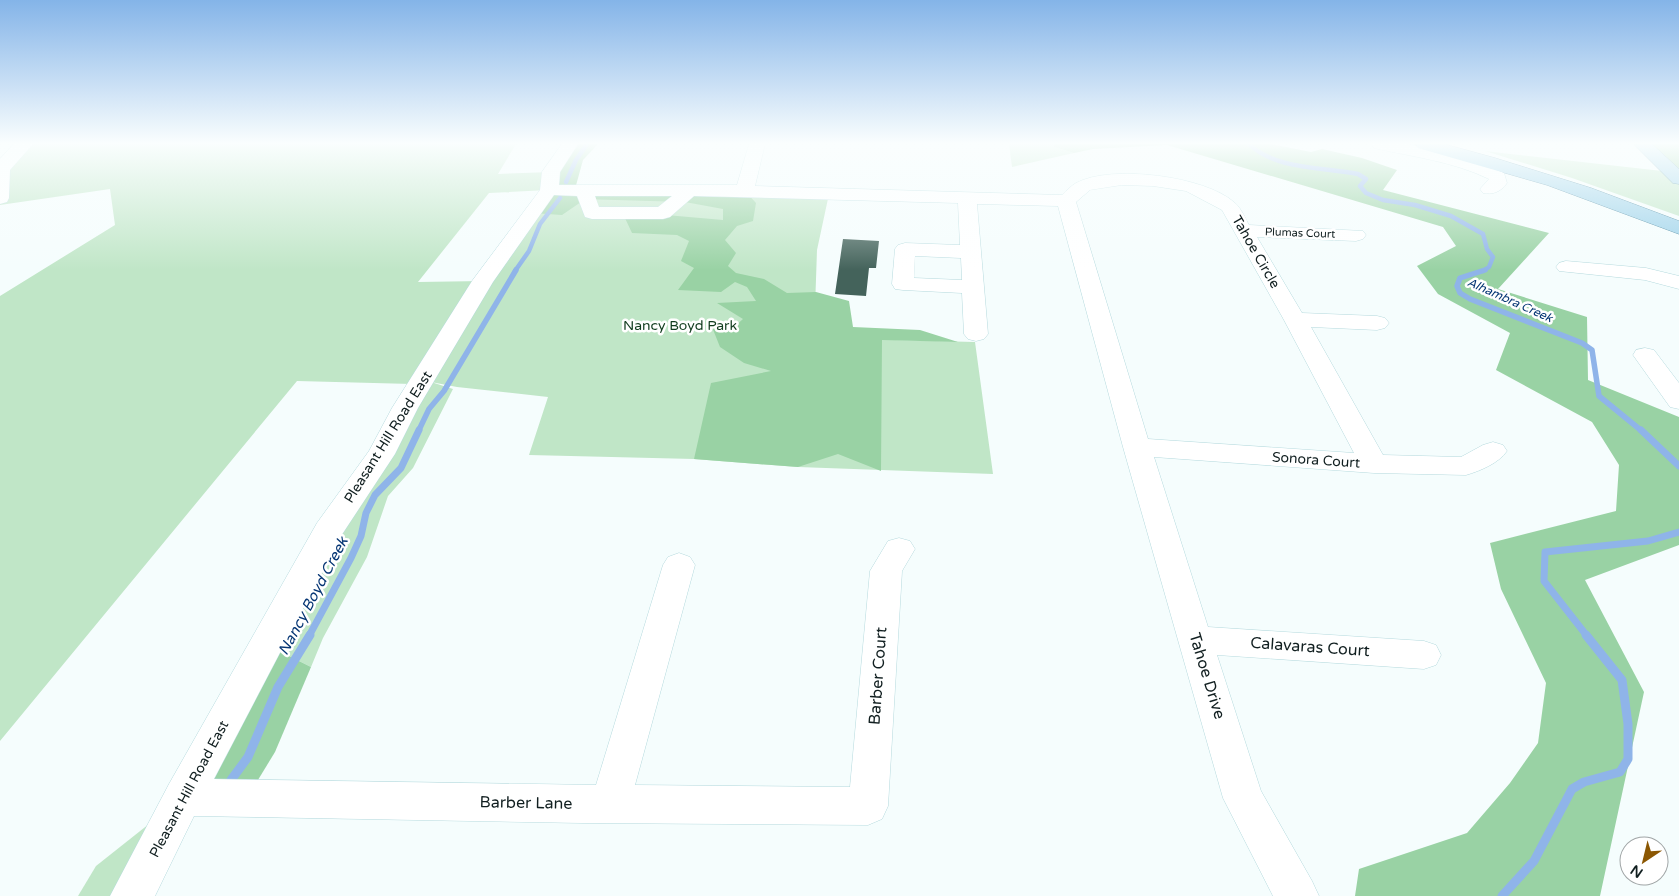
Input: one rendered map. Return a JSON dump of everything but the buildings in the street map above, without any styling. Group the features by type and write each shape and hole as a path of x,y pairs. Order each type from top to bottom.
{"main road":[{"path":"1569,186 1675,221"},
{"path":"1591,186 1675,221"}],"street":[{"name":"Pleasant Hill Road East","path":"132,896 328,531 381,454 410,400 483,282 549,190 549,186"},
{"path":"744,191 745,186"},
{"name":"Tahoe Circle","path":"1066,201 1085,186"},
{"name":"Tahoe Circle","path":"1183,186 1216,197 1229,208 1295,320 1374,464"},
{"path":"1489,189 1494,186"},
{"path":"549,190 584,190 592,213 663,213 688,191 1066,201 1136,447"},
{"path":"966,198 976,334"},
{"name":"Plumas Court","path":"1244,231 1356,235"},
{"path":"970,252 905,249 903,284 972,287"},
{"path":"1566,267 1646,274 1679,282"},
{"path":"1295,320 1377,323"},
{"path":"1645,355 1679,401"},
{"name":"Sonora Court","path":"1136,447 1374,464 1466,466 1493,451"},
{"name":"Tahoe Drive","path":"1136,447 1244,798 1297,896"},
{"name":"Barber Court","path":"868,806 886,571 899,549"},
{"path":"610,804 679,565"},
{"name":"Calavaras Court","path":"1196,640 1424,655"},
{"name":"Barber Lane","path":"184,797 868,806"}],"green space":[{"name":"Nancy Boyd Park","path":"1,186 549,186 549,189 829,194 817,250 814,338 975,342 993,474 798,467 694,459 529,455 548,397 457,387 431,382 453,389 413,468 388,496 367,557 323,638 311,667 267,645 412,384 297,381 0,741 0,296 115,225 110,189 0,205","holes":["548,190 483,281 418,282 489,193"]},
{"path":"547,186 576,186 575,189 745,191 756,203 753,221 737,226 725,240 736,253 728,266 736,273 764,279 787,293 816,292 849,301 853,327 920,330 958,342 882,340 881,471 838,454 798,467 694,459 711,383 771,371 744,363 720,347 712,327 734,327 743,319 717,303 756,301 747,287 735,282 721,292 678,290 694,268 681,261 689,241 677,235 632,233 624,216 666,215 723,220 723,209 685,202 580,199 581,202 562,215 532,213"},
{"path":"1304,186 1386,186 1383,190 1549,233 1498,289 1587,317 1588,380 1679,417 1679,545 1585,580 1644,692 1600,896 1355,896 1359,869 1467,833 1510,783 1538,743 1546,683 1501,589 1490,543 1616,511 1619,465 1592,422 1496,370 1510,333 1438,294 1417,266 1456,246 1443,227"},
{"path":"1594,186 1679,186 1679,216"},
{"path":"267,645 311,667 275,752 247,798 183,797"},
{"path":"183,797 132,896 78,896 96,866"}],"waterway":[{"name":"Alhambra Creek","path":"1360,186 1366,193 1383,200 1415,205 1451,216 1483,234 1487,249 1493,257 1489,267 1484,270"},
{"name":"Nancy Boyd Creek","path":"515,271 529,251 540,224 560,198"},
{"name":"Nancy Boyd Creek","path":"418,432 429,409 444,391 516,270"},
{"name":"Alhambra Creek","path":"1484,270 1460,278 1457,286 1460,293 1470,299 1582,343 1592,350 1599,396 1643,432"},
{"name":"Nancy Boyd Creek","path":"309,636 351,558 361,536 366,513 375,495 401,468 419,430"},
{"name":"Alhambra Creek","path":"1641,430 1679,466"},
{"name":"Alhambra Creek","path":"1587,636 1544,581 1545,552 1648,541 1679,532"},
{"name":"Nancy Boyd Creek","path":"231,780 248,757 278,687 310,635"},
{"name":"Alhambra Creek","path":"1502,896 1534,861 1572,789 1584,782 1620,772 1628,759 1628,724 1622,680 1586,635"}]}
